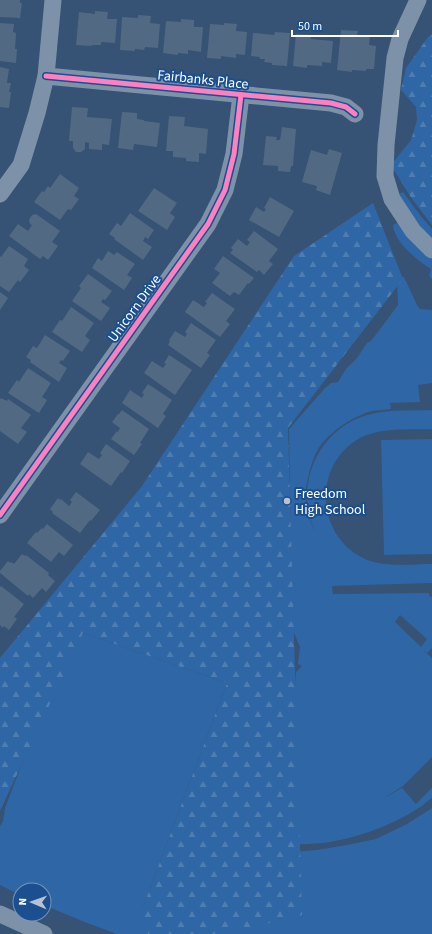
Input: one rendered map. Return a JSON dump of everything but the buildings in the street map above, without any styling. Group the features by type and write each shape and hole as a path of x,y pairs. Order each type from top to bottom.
{"street":[{"path":"0,194 21,165 37,113 46,76 53,0"},
{"path":"418,0 400,39 395,58 386,145 385,176 392,199 413,231 432,250"},
{"name":"Fairbanks Place","path":"46,76 331,103 346,107 355,114"},
{"name":"Unicorn Drive","path":"0,515 208,224 225,190 234,154 241,95"},
{"path":"0,914 44,934"}],"green space":[{"path":"432,34 432,225 410,196 391,165 411,140 417,120 416,107 401,90 406,68 428,37"},
{"path":"403,192 432,229 432,243 397,195"},
{"path":"373,203 403,279 288,428 302,915 223,934 148,934 143,907 227,683 83,633 0,811 0,658 142,486 294,256"},
{"path":"399,223 421,249 432,259 432,279 429,276 431,269 413,256 397,238 393,225"},
{"path":"400,277 404,277 420,309 432,310 432,383 418,385 420,402 390,403 391,409 365,413 349,421 328,437 318,449 313,459 306,485 306,505 309,518 315,531 308,511 307,495 309,479 321,450 330,437 342,427 356,419 379,412 432,410 432,429 396,430 368,434 360,438 345,450 334,464 328,481 326,499 329,516 336,533 347,547 363,558 388,564 432,564 432,583 332,586 333,594 429,593 429,596 432,597 432,648 427,653 422,649 432,658 432,757 403,786 381,800 402,788 416,804 432,788 432,798 419,808 396,821 360,835 323,843 267,845 293,714 296,672 302,666 298,664 300,647 294,633 292,621 289,429 325,388 331,383 338,382 346,369 357,358 367,343 371,341 398,305 397,282","holes":["400,615 427,639 421,647 395,622"]},
{"path":"432,439 432,554 384,555 381,440"},
{"path":"83,633 227,683 143,907 291,852 317,850 376,839 407,824 432,808 432,934 117,934 52,908 52,882 12,882 12,891 0,885 0,826 3,821 5,808 45,703"}],"cycle path":[{"path":"46,76 331,103 346,107 355,114"},
{"path":"0,515 208,224 225,190 234,154 241,95"}],"place":[{"name":"Freedom High School","path":"287,501"}]}
